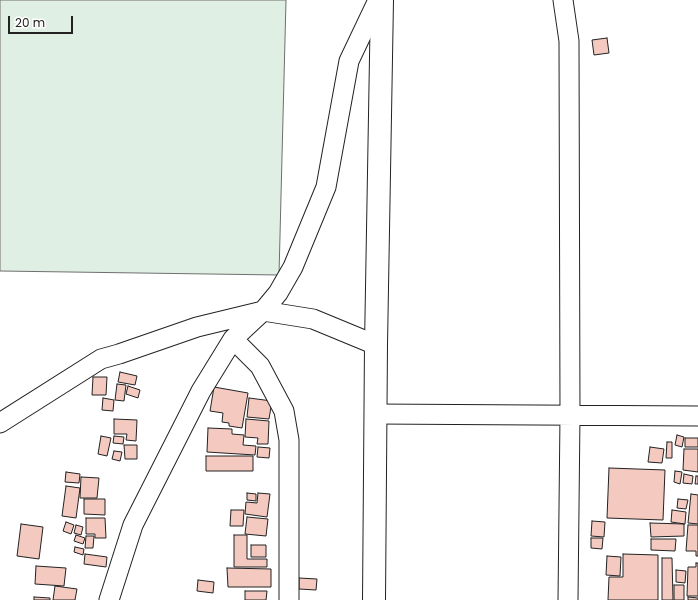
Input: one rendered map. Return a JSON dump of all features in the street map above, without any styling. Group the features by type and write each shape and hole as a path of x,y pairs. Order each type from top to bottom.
{"highway":[{"path":"374,600 375,414 382,0"}],"street":[{"path":"109,600 133,525 201,391 233,339 263,311 278,293 294,267 326,187 349,61 378,0"},
{"path":"563,0 569,41 570,415 568,600"},
{"path":"0,423 101,359 197,327 263,311 313,319 376,345"},
{"path":"233,339 260,366 284,411 289,440 290,600"},
{"path":"375,414 698,416"}],"green space":[{"path":"0,0 286,0 279,275 0,271"}],"building":[{"path":"607,38 609,53 594,55 592,40"},
{"path":"120,372 137,376 135,385 118,382"},
{"path":"93,377 107,377 106,395 92,395"},
{"path":"117,384 126,385 124,401 115,400"},
{"path":"128,386 140,390 138,398 126,394"},
{"path":"214,387 248,393 242,428 229,426 229,423 222,422 223,413 210,411"},
{"path":"103,398 114,400 113,411 102,410"},
{"path":"249,398 272,401 269,419 247,417"},
{"path":"114,419 137,420 136,441 126,440 127,434 114,434"},
{"path":"246,419 269,421 268,444 257,444 258,438 245,437"},
{"path":"208,428 232,429 232,434 244,435 243,445 256,446 255,455 207,452"},
{"path":"677,435 684,437 682,447 675,445"},
{"path":"101,436 111,438 107,456 98,454"},
{"path":"114,436 124,437 123,444 113,443"},
{"path":"685,438 698,438 698,447 685,447"},
{"path":"667,442 672,442 672,458 666,458"},
{"path":"124,445 137,445 137,459 125,459"},
{"path":"258,447 270,448 269,458 257,457"},
{"path":"650,447 664,449 662,463 648,462"},
{"path":"684,449 698,449 698,472 683,470"},
{"path":"114,451 122,452 120,461 112,459"},
{"path":"206,456 253,456 253,471 206,471"},
{"path":"609,468 665,470 663,520 607,518"},
{"path":"675,471 682,472 680,484 674,482"},
{"path":"66,472 80,474 79,483 65,482"},
{"path":"684,474 693,476 692,484 683,483"},
{"path":"696,476 698,476 698,484 695,484"},
{"path":"81,477 99,478 97,498 80,498"},
{"path":"66,486 80,488 76,518 62,516"},
{"path":"247,493 256,494 256,501 247,500"},
{"path":"258,493 270,494 267,517 245,514 246,502 257,503"},
{"path":"691,494 698,495 698,524 688,523"},
{"path":"84,499 105,499 105,515 84,514"},
{"path":"678,499 688,500 686,509 677,508"},
{"path":"231,510 244,510 243,526 230,526"},
{"path":"672,510 686,512 685,524 671,522"},
{"path":"247,517 268,519 266,536 245,534"},
{"path":"86,518 105,518 106,538 95,538 95,534 86,534"},
{"path":"592,521 605,522 604,537 591,536"},
{"path":"66,522 74,525 71,534 63,531"},
{"path":"650,523 684,524 684,536 651,537"},
{"path":"21,524 43,527 39,559 17,556"},
{"path":"76,525 83,527 81,535 74,533"},
{"path":"688,525 698,525 698,556 696,556 696,551 686,551"},
{"path":"76,535 85,538 83,544 74,541"},
{"path":"234,535 247,535 247,559 267,559 267,567 234,567"},
{"path":"86,536 94,536 93,548 85,548"},
{"path":"591,538 603,538 602,549 591,548"},
{"path":"651,539 676,539 675,551 651,550"},
{"path":"251,545 266,545 266,557 251,557"},
{"path":"75,547 84,549 83,555 74,552"},
{"path":"85,554 107,557 106,567 84,564"},
{"path":"623,554 658,555 658,600 608,600 609,577 623,577"},
{"path":"607,556 621,557 620,576 606,575"},
{"path":"662,558 672,558 673,600 662,600"},
{"path":"696,563 698,563 698,596 687,596 688,567 696,567"},
{"path":"36,566 66,568 64,586 35,584"},
{"path":"227,568 271,569 271,587 228,587"},
{"path":"676,570 686,571 685,583 676,582"},
{"path":"299,578 317,579 316,590 299,589"},
{"path":"198,580 214,582 213,593 197,591"},
{"path":"674,585 684,585 684,600 674,600"},
{"path":"55,586 77,589 75,600 53,600"},
{"path":"245,591 267,591 266,600 245,600"},
{"path":"34,597 50,598 50,600 34,600"},
{"path":"688,597 698,598 698,600 688,600"}]}
